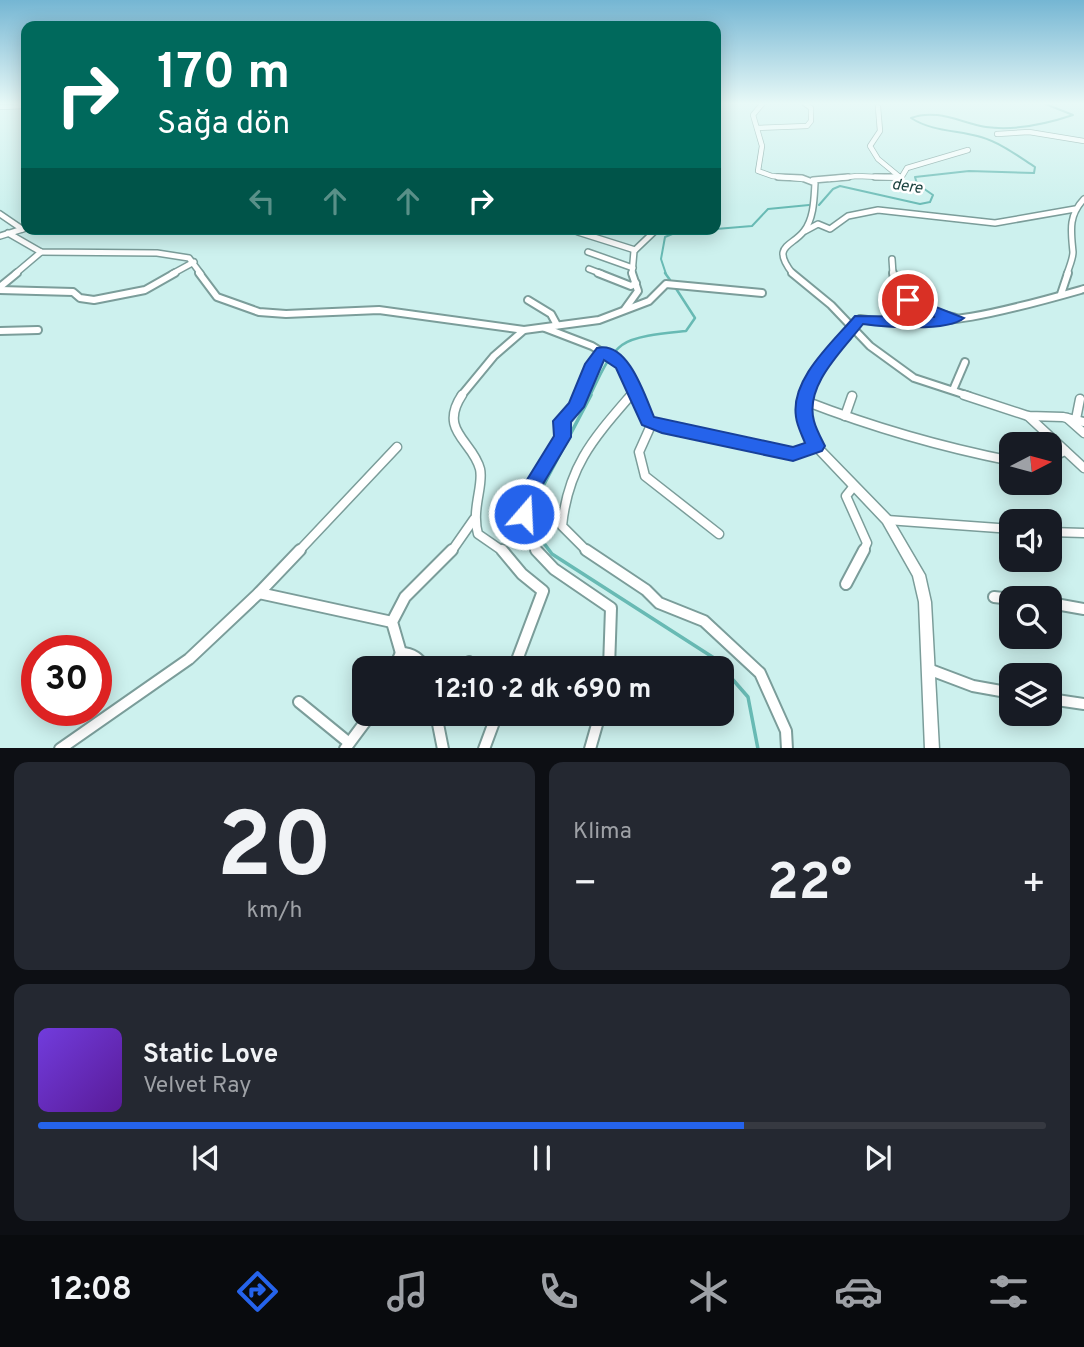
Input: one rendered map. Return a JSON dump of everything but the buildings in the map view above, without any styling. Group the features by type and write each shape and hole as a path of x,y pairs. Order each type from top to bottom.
{"street":[{"path":"760,138 764,149 758,171 760,174 813,180 857,176 901,178"},
{"path":"875,138 870,146 877,161 897,172 901,178"},
{"path":"901,178 907,168 968,150"},
{"path":"804,232 814,207 813,180"},
{"path":"1062,294 1073,255 1069,232 1075,209 1084,199"},
{"path":"1075,209 1019,221 984,223 896,212 850,215 830,229 818,224 787,243 784,250 786,265 797,280 831,305 851,328 886,359 914,378 1028,416 1080,420 1080,399"},
{"path":"0,214 21,227"},
{"path":"0,236 21,230"},
{"path":"8,233 41,252 157,253 189,258 217,297 259,312 286,314 379,310 524,330 600,320 649,300 666,284 736,293 762,293"},
{"path":"588,235 635,250"},
{"path":"625,309 636,295 632,274 635,250 651,235"},
{"path":"0,288 41,252"},
{"path":"588,252 633,268"},
{"path":"892,259 896,288 902,296 928,310 956,318"},
{"path":"0,288 73,292 85,300 94,300 154,287 194,262"},
{"path":"589,269 631,286 636,284"},
{"path":"932,748 925,602 919,575 887,520 816,446 804,419 806,401 816,373 860,319 922,323 995,314 1080,289 1084,296"},
{"path":"528,300 551,314 557,325"},
{"path":"544,328 605,353 623,365 642,413 652,423 793,454 816,446"},
{"path":"0,331 38,330"},
{"path":"519,656 543,591 522,574 501,548 478,534 474,520 480,469 458,434 454,418 455,405 478,374 524,330"},
{"path":"605,353 593,364 576,407 562,421 563,437 534,483 524,514 526,532 544,563 611,608 609,656"},
{"path":"953,390 965,362"},
{"path":"634,391 575,463 563,510 562,526 589,553 646,590 659,603 704,621 760,673 786,731 787,748"},
{"path":"845,416 852,396"},
{"path":"806,401 845,416 958,450 999,458"},
{"path":"1028,416 1084,468"},
{"path":"1066,417 1084,433"},
{"path":"652,423 639,452 645,476 719,534"},
{"path":"60,748 189,659 259,593 397,447"},
{"path":"846,584 867,543 846,496 854,486"},
{"path":"400,656 392,622 405,597 450,553 474,520"},
{"path":"887,520 999,528"},
{"path":"1062,532 1084,533"},
{"path":"259,593 392,622"},
{"path":"994,597 999,598"},
{"path":"1062,605 1084,609"},
{"path":"401,653 408,652 415,656"},
{"path":"927,669 973,687 999,691"},
{"path":"1062,701 1084,704"},
{"path":"299,702 346,745 361,726"},
{"path":"438,726 443,748"},
{"path":"484,748 492,726"},
{"path":"590,748 596,726"}],"waterway":[{"name":"dere","path":"819,205 833,189 840,186 920,204 930,202 933,195 917,184 915,177 969,171 1034,173 1035,167 1009,150 983,138"},
{"path":"721,229 752,226 768,209 809,205"},
{"path":"666,274 661,259 665,237 670,235"},
{"path":"665,273 670,280"},
{"path":"590,396 607,362 622,345 644,337 686,331 695,318 675,287"},
{"path":"591,395 531,509 531,526 552,554 714,658 748,697 758,748"}],"route":[{"path":"524,514 534,483 563,437 562,421 565,415 576,407 593,364 602,352 623,365 629,374 642,413 648,421 662,427 793,454 816,446 804,419 804,405 808,393 816,373 860,319 922,323 951,321 956,318 928,310 908,300"}]}
